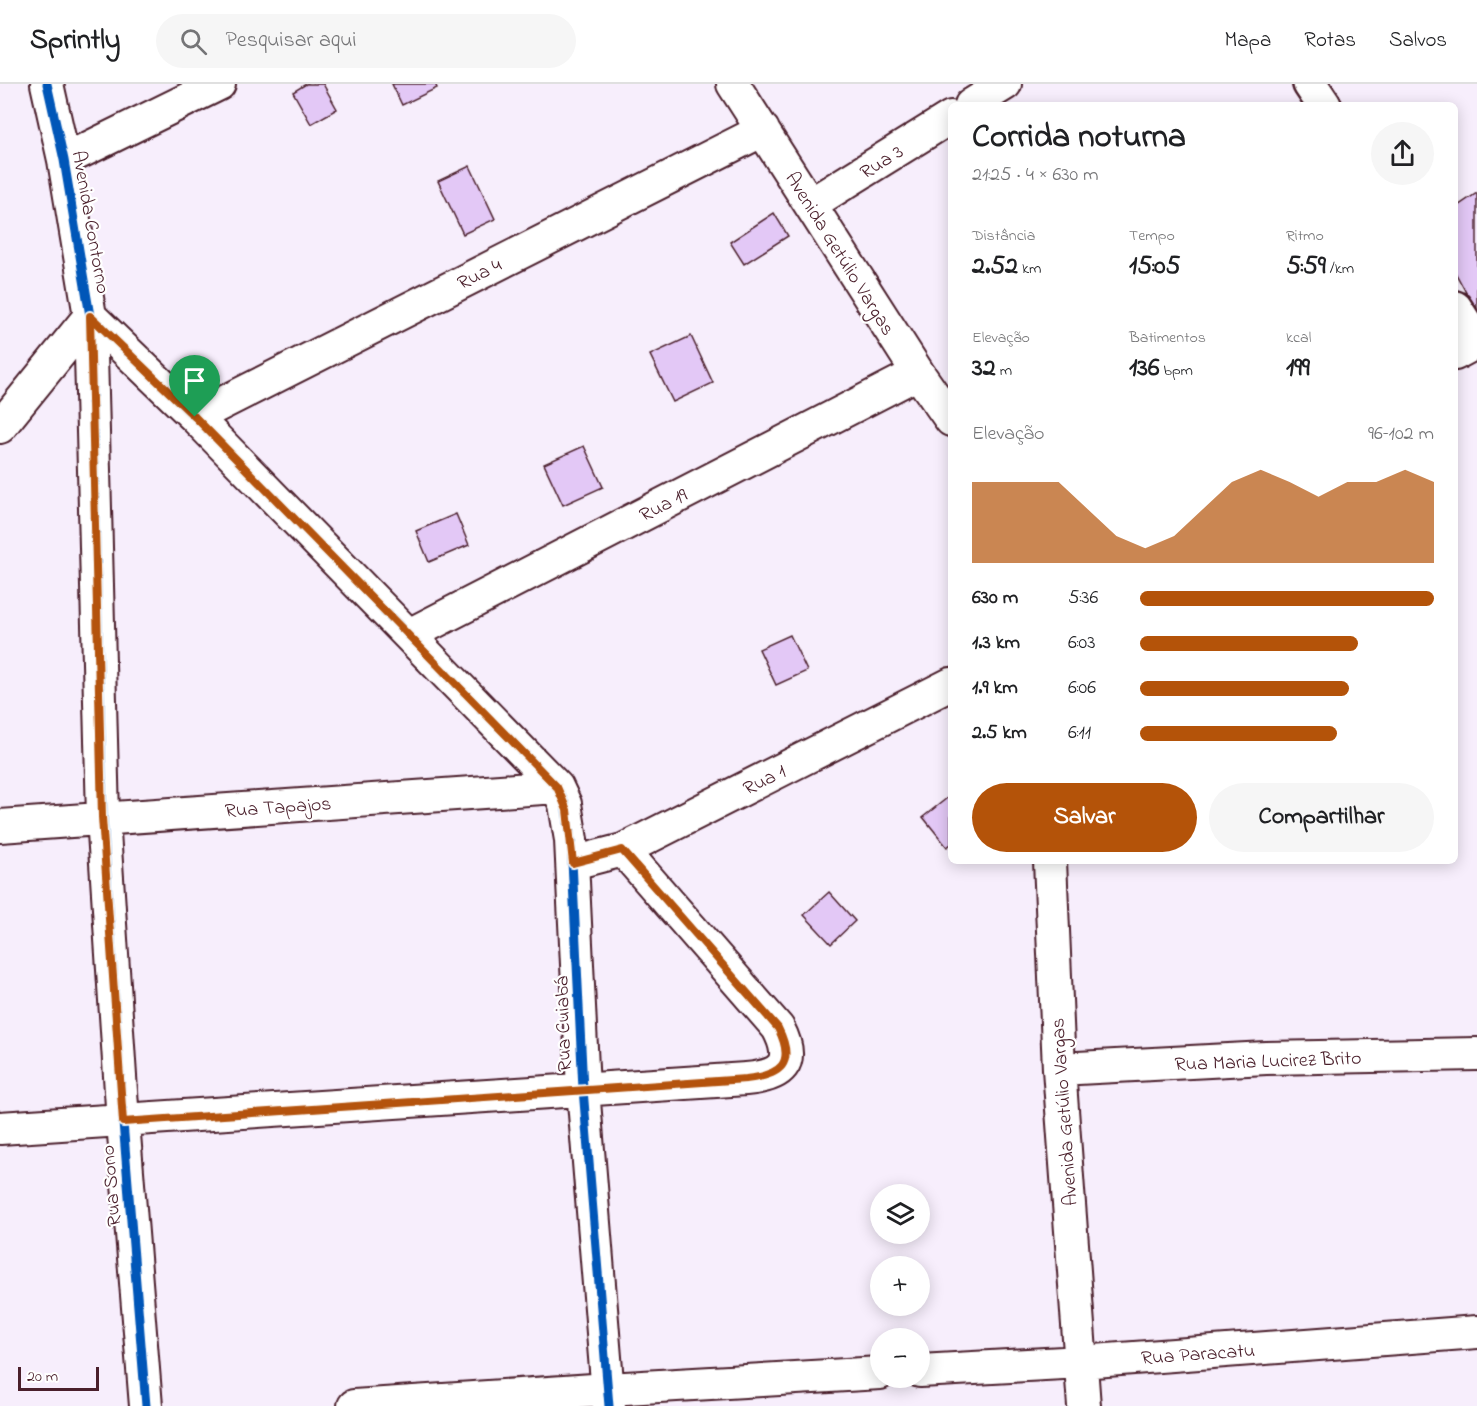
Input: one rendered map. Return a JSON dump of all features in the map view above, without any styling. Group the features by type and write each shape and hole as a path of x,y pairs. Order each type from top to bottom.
{"street":[{"name":"Avenida Contorno","path":"47,84 64,160 90,316 195,417 557,787"},
{"path":"64,160 219,84"},
{"name":"Avenida Getúlio Vargas","path":"733,84 918,373 948,416"},
{"path":"976,102 1005,84"},
{"path":"1310,84 1322,102"},
{"name":"Rua 3","path":"811,204 948,119"},
{"name":"Rua 4","path":"195,417 763,130"},
{"path":"1458,313 1477,342 1458,352"},
{"path":"0,427 10,398 90,316"},
{"name":"Rua Sono","path":"90,316 102,817 146,1406"},
{"name":"Rua 19","path":"409,635 918,373"},
{"name":"Rua 1","path":"573,863 622,850 948,686"},
{"name":"Rua Tapajos","path":"0,826 102,817 557,787"},
{"name":"Rua Cuiabá","path":"557,787 567,810 573,863 583,1089 609,1397"},
{"path":"0,1128 123,1122 746,1079 770,1075 783,1065 786,1056 786,1046 778,1028 622,850"},
{"name":"Avenida Getúlio Vargas","path":"1050,864 1059,1069 1084,1406"},
{"name":"Rua Maria Lucirez Brito","path":"1059,1069 1266,1058 1477,1054"},
{"name":"Rua Paracatu","path":"930,1370 1082,1362 1477,1332"},
{"path":"354,1406 609,1397 870,1375"}],"building":[{"path":"306,84 323,84 337,109 311,124 293,92"},
{"path":"392,84 435,84 437,88 402,105"},
{"path":"470,166 495,219 463,234 438,181"},
{"path":"1477,193 1477,313 1458,278 1458,206"},
{"path":"774,213 788,236 744,264 730,242"},
{"path":"691,336 713,383 673,402 650,355"},
{"path":"584,446 603,487 563,505 544,464"},
{"path":"456,514 469,545 429,562 416,531"},
{"path":"790,635 807,671 776,685 759,649"},
{"path":"948,797 948,846 947,847 923,817"},
{"path":"829,892 855,921 831,944 804,915"}],"cycle path":[{"path":"47,84 64,160 90,316 195,417 557,787 565,804 571,840 583,1089 609,1406"},
{"path":"90,316 103,817 123,1122 146,1406"}],"route":[{"path":"90,316 195,417 557,787 567,810 573,863 622,850 778,1028 786,1046 786,1056 777,1072 746,1079 123,1122 102,817 90,316"}]}
